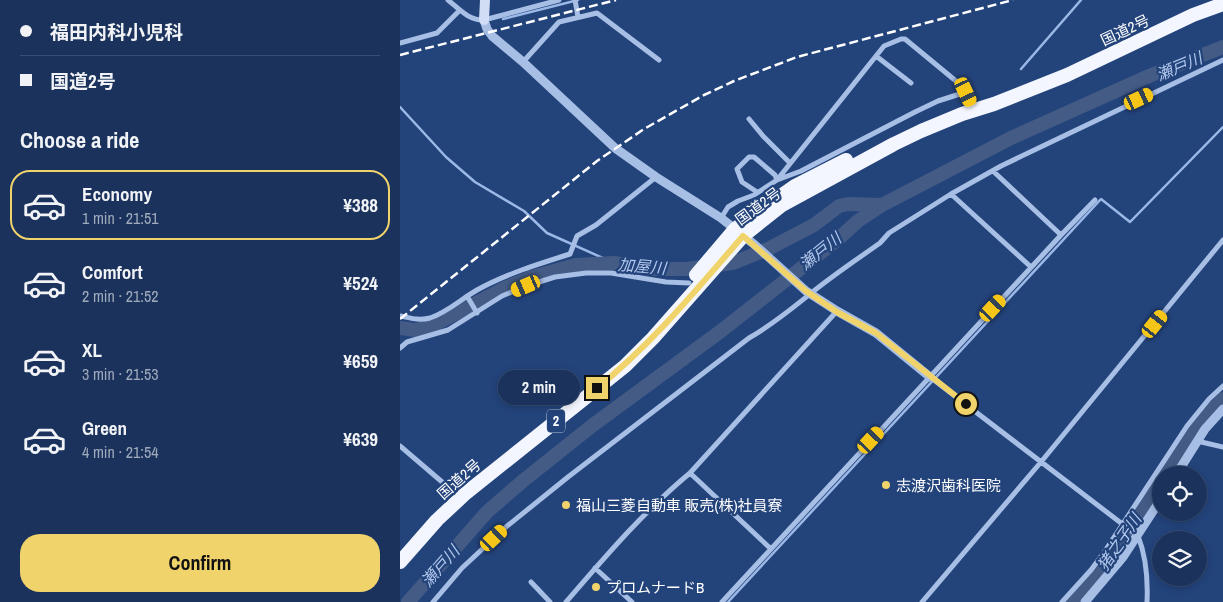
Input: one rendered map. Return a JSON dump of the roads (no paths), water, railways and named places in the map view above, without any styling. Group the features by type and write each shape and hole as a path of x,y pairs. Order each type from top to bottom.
{"highway":[{"name":"国道2号","path":"400,550 431,515 455,493 618,360 649,330 739,232 770,202 803,176 920,123 969,97 1055,72 1211,0"},
{"name":"国道2号","path":"739,232 894,144 962,114 994,104 1067,75 1193,16 1223,4"},
{"name":"国道2号","path":"400,562 437,520 466,494 625,366 653,338 697,278"}],"main road":[{"path":"484,20 485,0"}],"street":[{"path":"448,0 477,20 484,20 559,0"},
{"path":"575,1 578,17"},
{"path":"400,42 437,33 460,10"},
{"path":"523,62 559,22 597,13 659,60"},
{"path":"484,20 492,36 523,62 614,148 721,218 808,292 837,312 876,333 1041,462 1137,534 1144,555 1147,601 1155,602"},
{"path":"777,180 789,162 884,46 901,39 905,40 962,86 969,97"},
{"path":"876,56 912,83"},
{"path":"433,602 462,568 506,527 749,338 793,309 808,292 880,243 889,232 1001,166 1223,60"},
{"path":"749,119 789,162"},
{"path":"757,192 742,182 737,169 750,157 754,157 777,180"},
{"path":"993,171 1061,234"},
{"path":"721,218 728,207 738,200 757,192 777,180 803,176"},
{"path":"400,316 420,320 430,318 446,311 505,276 570,254 577,236 596,225 656,177"},
{"path":"951,194 1031,267"},
{"path":"722,602 933,378 1061,234 1095,200"},
{"path":"922,602 1041,462 1223,240"},
{"path":"400,348 407,342 448,330 502,296 555,277 586,273 611,273 666,282 697,278"},
{"path":"468,297 476,312"},
{"path":"566,602 663,495 690,473 837,312"},
{"path":"1062,602 1091,570 1105,551 1187,426 1209,398 1223,386"},
{"path":"1182,466 1210,423 1223,409"},
{"path":"1197,441 1223,448"},
{"path":"400,446 455,493"},
{"path":"690,473 771,549"},
{"path":"1084,602 1123,556 1152,512"},
{"path":"595,568 632,602"},
{"path":"531,582 550,602"}],"waterway":[{"path":"503,19 578,0"},
{"path":"1021,69 1081,0"},
{"name":"瀬戸川","path":"408,602 487,512 524,480 593,425 721,331 837,240 858,221 882,205 1011,138 1149,76 1223,47"},
{"path":"400,107 446,157 475,182 524,211 547,233 614,263"},
{"path":"728,602 1101,199 1130,222 1223,127"},
{"name":"加屋川","path":"400,328 415,330 432,326 507,287 532,277 576,265 614,263 652,269 686,269 733,263 770,248 814,225 839,206 848,204 882,205"},
{"name":"猪之子川","path":"1170,466 1202,419 1223,399"},
{"name":"猪之子川","path":"1073,602 1101,571 1152,494"}],"railway":[{"path":"400,55 616,0"},
{"path":"400,319 597,161 644,129 704,95 734,81 797,57 1013,0"}],"place":[{"name":"志渡沢歯科医院","path":"886,485"},
{"name":"福山三菱自動車 販売(株)社員寮","path":"566,505"},
{"name":"プロムナードB","path":"596,587"}]}
